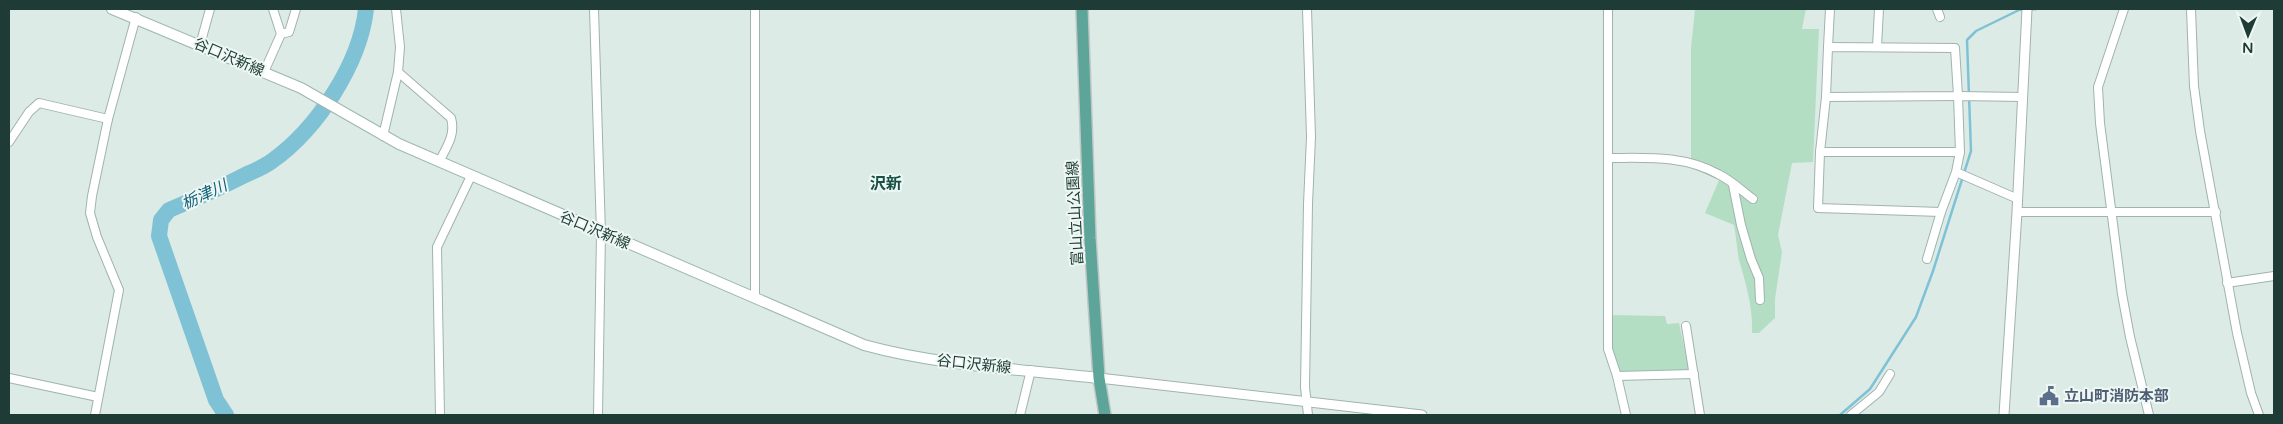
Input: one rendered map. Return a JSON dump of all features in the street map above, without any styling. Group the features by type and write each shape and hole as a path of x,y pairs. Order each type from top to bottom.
{"main road":[{"name":"谷口沢新線","path":"112,9 136,17 302,88 383,136 439,162 864,345 894,354 1099,378"},
{"name":"富山立山公園線","path":"1082,9 1090,238 1099,378 1105,415"}],"street":[{"path":"200,45 210,9"},
{"path":"264,72 281,34 273,9"},
{"path":"281,34 288,32 296,9"},
{"path":"383,136 398,72 400,47 396,9"},
{"path":"594,9 601,233 598,415"},
{"path":"755,298 756,9"},
{"path":"1307,9 1311,137 1308,213 1306,401 1308,415"},
{"path":"1608,9 1608,348 1626,415"},
{"path":"1830,9 1818,208 1941,212"},
{"path":"1877,47 1879,9"},
{"path":"1937,9 1940,17"},
{"path":"2004,415 2018,212 2027,9"},
{"path":"2124,9 2098,87 2100,123 2130,337 2149,415"},
{"path":"2191,9 2194,86 2200,131 2216,212 2227,284 2251,393 2259,415"},
{"path":"95,415 119,290 97,237 90,213 108,119 136,17"},
{"path":"1828,47 1955,48 1960,152 1956,172 1941,212 1927,259"},
{"path":"398,72 451,118 454,126 451,138 439,162"},
{"path":"1826,97 1958,96 2023,98"},
{"path":"9,142 28,112 39,103 108,119"},
{"path":"1820,152 1960,152"},
{"path":"1609,158 1674,158 1719,174 1753,199"},
{"path":"1956,172 2018,199"},
{"path":"440,415 437,247 471,176"},
{"path":"1733,185 1741,225 1759,278 1760,300"},
{"path":"2018,212 2216,212"},
{"path":"2227,284 2274,276"},
{"path":"1686,326 1700,415"},
{"path":"1020,415 1031,370"},
{"path":"1617,376 1694,374"},
{"path":"1851,415 1879,392 1890,374"},
{"path":"9,378 98,397"},
{"path":"1099,378 1422,415"}],"green space":[{"path":"1695,9 1806,9 1802,29 1819,29 1813,162 1792,163 1778,235 1782,252 1775,299 1775,318 1759,333 1752,333 1750,305 1739,260 1734,225 1705,213 1719,180 1691,168 1691,48"},
{"path":"1612,315 1665,316 1667,324 1679,323 1689,371 1619,371 1611,349"}],"waterway":[{"name":"栃津川","path":"226,415 216,400 159,236 161,220 169,210 266,165 289,148 334,94 355,51 366,9"},
{"path":"1840,415 1870,389 1916,317 1933,271 1971,151 1967,40 1976,31 2019,10 2037,9"}],"place":[{"name":"立山町消防本部","path":"2049,396"}],"district":[{"name":"沢新","path":"886,183"}]}
